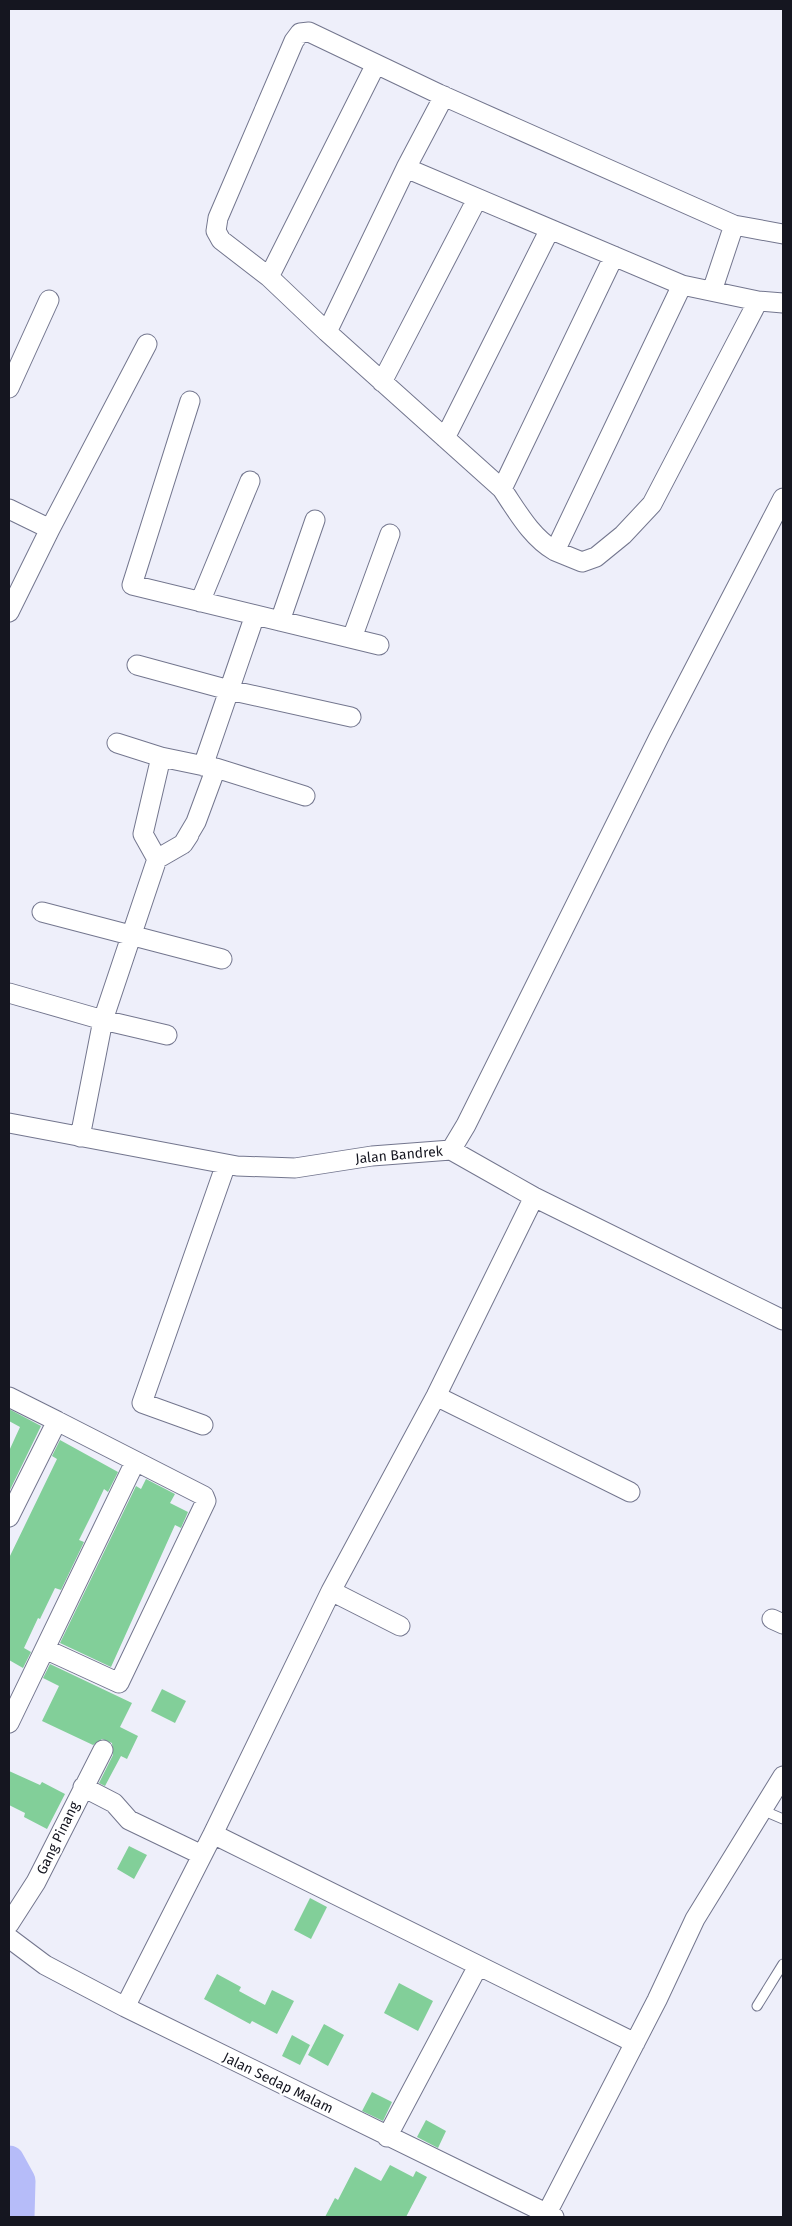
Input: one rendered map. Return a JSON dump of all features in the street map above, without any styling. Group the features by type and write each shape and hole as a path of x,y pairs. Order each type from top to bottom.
{"street":[{"path":"758,301 652,504 623,535 596,557 582,562 555,551 541,542 519,515 502,489 327,332 269,277 221,240 216,231 218,218 294,41 300,33 309,32 444,96 734,225 783,234"},
{"path":"269,277 376,64"},
{"path":"327,332 406,168 444,96"},
{"path":"406,168 682,285 758,301 783,303"},
{"path":"382,382 478,199"},
{"path":"712,291 734,225"},
{"path":"444,438 550,229"},
{"path":"502,489 614,256"},
{"path":"555,551 682,285"},
{"path":"9,388 49,300"},
{"path":"9,612 50,529 147,344"},
{"path":"190,401 132,586 379,645"},
{"path":"200,602 250,481"},
{"path":"451,1150 466,1125 659,737 783,498"},
{"path":"9,509 50,529"},
{"path":"280,621 315,520"},
{"path":"352,638 390,534"},
{"path":"80,1137 103,1020 157,860 186,839 196,822 229,690 255,615"},
{"path":"137,665 229,690 351,717"},
{"path":"116,743 162,757 210,767 305,796"},
{"path":"157,860 143,834 162,757"},
{"path":"42,912 222,959"},
{"path":"9,993 103,1020 166,1035"},
{"name":"Jalan Bandrek","path":"9,1124 226,1164 295,1168 372,1156 451,1150 534,1197 783,1320"},
{"path":"203,1425 142,1403 226,1164"},
{"path":"125,2007 213,1834 331,1591 436,1396 534,1197"},
{"path":"436,1396 630,1492"},
{"path":"9,1397 204,1496 206,1502 123,1679 119,1683 45,1649"},
{"path":"9,1517 57,1421"},
{"path":"9,1723 135,1462"},
{"path":"331,1591 400,1626"},
{"name":"Gang Pinang","path":"9,1924 36,1882 103,1750"},
{"path":"551,2215 695,1919 783,1776"},
{"path":"83,1787 114,1803 129,1820 202,1855"},
{"path":"213,1834 635,2043"},
{"name":"Jalan Sedap Malam","path":"9,1938 45,1965 125,2007 387,2137 551,2215"},
{"path":"387,2137 478,1966"}],"lane":[{"path":"762,1810 783,1819"},
{"path":"757,2006 783,1964"}],"building":[{"path":"9,1409 41,1426 9,1492 9,1451 20,1427 9,1421"},
{"path":"60,1440 118,1472 108,1492 104,1489 79,1540 84,1542 61,1590 55,1588 40,1619 38,1618 24,1648 31,1652 23,1668 9,1660 9,1558 57,1459 52,1456"},
{"path":"146,1479 175,1494 170,1503 188,1512 181,1528 175,1525 111,1667 60,1643 136,1486 141,1489"},
{"path":"50,1664 132,1703 120,1727 138,1736 127,1759 121,1756 105,1786 99,1783 113,1755 112,1743 102,1739 93,1745 42,1721 59,1686 43,1678"},
{"path":"162,1689 186,1701 175,1723 151,1711"},
{"path":"9,1771 40,1785 42,1782 65,1794 47,1829 24,1817 25,1813 9,1805"},
{"path":"129,1846 147,1855 134,1879 117,1869"},
{"path":"310,1898 327,1907 311,1939 294,1930"},
{"path":"217,1974 241,1987 239,1991 265,2005 272,1990 294,2001 277,2034 252,2021 250,2024 204,1999"},
{"path":"399,1983 433,2001 418,2031 384,2013"},
{"path":"324,2024 344,2035 328,2066 308,2055"},
{"path":"292,2035 310,2045 300,2065 282,2056"},
{"path":"372,2092 392,2102 383,2121 362,2111"},
{"path":"426,2120 446,2131 438,2148 417,2137"},
{"path":"390,2165 413,2177 416,2171 427,2177 406,2217 325,2217 335,2198 338,2200 355,2167 381,2181"}],"waterway":[{"path":"9,2161 20,2181 19,2217"}]}
